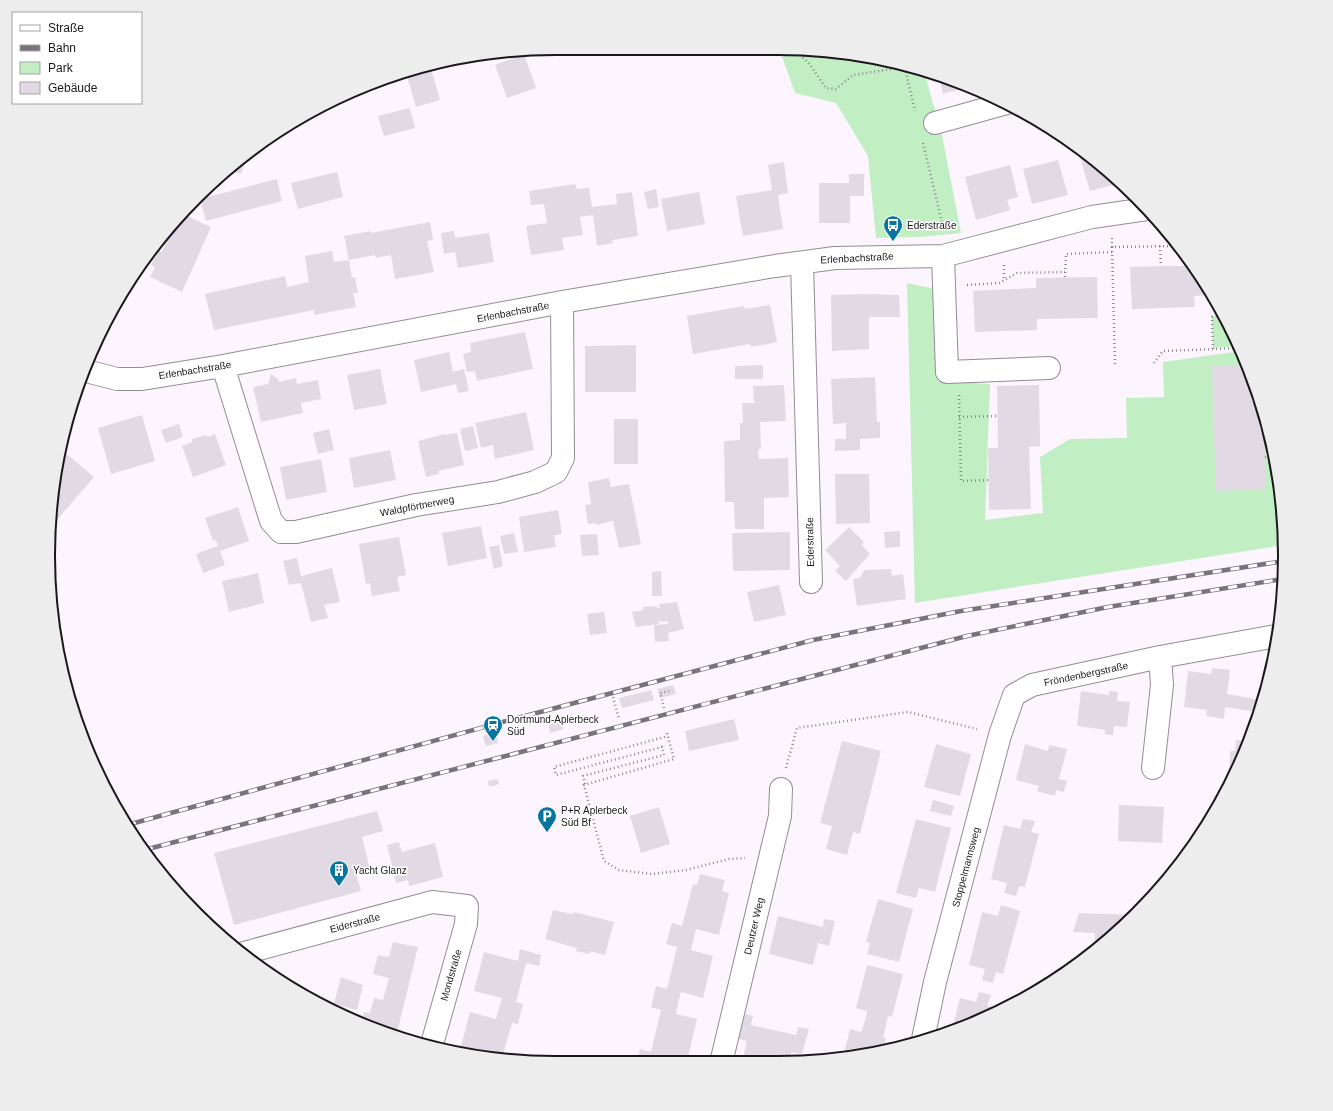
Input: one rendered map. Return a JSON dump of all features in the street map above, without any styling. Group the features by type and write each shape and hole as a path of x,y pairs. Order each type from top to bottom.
{"street":[{"path":"935,123 997,106"},
{"name":"Erlenbachstraße","path":"90,372 117,379 142,378 223,366 562,302 802,262 835,258 943,256 1092,217 1139,210"},
{"path":"943,256 947,372 1049,368"},
{"name":"Ederstraße","path":"802,262 811,582"},
{"name":"Waldpförtnerweg","path":"223,366 271,521 280,532 296,532 416,505 498,492 534,482 556,472 563,458 562,302"},
{"name":"Fröndenbergstraße","path":"1014,695 1032,686 1160,657 1271,637"},
{"path":"1153,768 1162,685 1160,657"},
{"name":"Stoppelmannsweg","path":"924,1033 935,982 1000,735 1014,695"},
{"name":"Deutzer Weg","path":"723,1056 780,816 781,789"},
{"name":"Eiderstraße","path":"249,952 432,902 468,906"},
{"name":"Mondstraße","path":"433,1041 466,924 468,906"}],"path":[{"path":"800,56 808,62 826,88 836,89 853,75 889,68"},
{"path":"906,72 916,112"},
{"path":"923,142 944,233 943,256"},
{"path":"1112,233 1115,365"},
{"path":"1160,246 1161,266"},
{"path":"1112,247 1171,246"},
{"path":"1066,248 1066,277"},
{"path":"1066,254 1112,252"},
{"path":"1004,270 1004,280"},
{"path":"970,285 999,283 1017,273 1065,272"},
{"path":"1213,349 1212,317 1216,316"},
{"path":"1154,363 1163,351 1233,348"},
{"path":"958,372 961,481 988,480"},
{"path":"959,416 998,416"},
{"path":"664,708 660,693 669,691"},
{"path":"613,697 619,719"},
{"path":"615,705 620,703"},
{"path":"781,789 797,728 908,712 1000,735"},
{"path":"585,784 674,759 668,735 554,766 556,775 662,747 664,755 583,776 604,861 618,870 652,874 686,870 729,859 770,858"}],"green space":[{"path":"781,55 843,59 907,72 926,78 942,135 961,233 920,237 876,238 868,156 836,103 795,93"},
{"path":"907,283 936,289 938,381 990,384 985,520 1043,513 1040,457 1070,439 1127,438 1126,398 1164,397 1163,362 1234,352 1240,364 1261,426 1274,490 1278,546 915,603"},
{"path":"1216,316 1232,346 1213,348 1212,317"}],"building":[{"path":"525,56 536,88 507,98 495,65 517,57"},
{"path":"432,71 440,100 416,107 407,78"},
{"path":"941,83 959,89 943,94"},
{"path":"410,108 415,128 384,136 378,116"},
{"path":"1080,156 1114,185 1090,191"},
{"path":"1058,160 1068,195 1032,204 1023,169"},
{"path":"784,162 788,193 778,195 783,229 743,236 736,196 772,190 768,165"},
{"path":"245,163 241,174 234,172"},
{"path":"1010,165 1018,197 1007,200 1010,210 976,220 965,177"},
{"path":"337,172 343,197 298,209 291,183"},
{"path":"849,174 864,174 864,196 850,196 850,223 819,223 819,183 849,183"},
{"path":"277,179 282,201 206,221 201,203 207,197"},
{"path":"575,184 577,189 589,188 592,207 617,204 616,194 632,192 638,236 612,240 613,243 597,246 593,215 580,217 583,235 562,238 564,250 531,255 526,226 547,223 544,204 531,205 529,191"},
{"path":"656,189 659,207 648,209 644,192"},
{"path":"699,192 705,224 667,231 661,199"},
{"path":"188,216 211,227 182,292 150,277 155,267 151,265 158,251 162,252 167,240"},
{"path":"430,222 433,240 427,241 434,272 395,279 391,255 376,258 375,255 349,260 344,236 370,231 371,233"},
{"path":"454,231 455,238 489,233 494,262 458,268 455,252 444,254 441,233"},
{"path":"332,251 334,262 349,260 352,278 355,277 358,293 353,293 356,307 314,315 314,310 214,330 205,294 285,276 287,287 309,282 305,256"},
{"path":"1186,266 1205,295 1194,296 1195,307 1132,309 1130,267"},
{"path":"1097,277 1098,318 1037,319 1037,330 975,332 973,291 1036,288 1036,278"},
{"path":"831,295 899,295 900,317 869,317 869,349 832,351"},
{"path":"770,305 777,342 751,347 750,344 693,354 687,316 744,306 745,309"},
{"path":"525,332 533,369 477,381 475,371 467,372 463,354 471,352 470,343"},
{"path":"636,345 636,392 585,392 585,346"},
{"path":"449,352 453,372 464,369 469,391 458,393 456,384 421,392 414,360"},
{"path":"763,365 763,379 735,379 735,366"},
{"path":"1240,365 1261,426 1265,443 1266,489 1216,491 1212,366"},
{"path":"380,369 387,404 354,410 347,375"},
{"path":"271,374 278,379 279,382 296,378 297,384 318,380 321,399 301,403 303,413 261,422 253,387 268,384"},
{"path":"875,377 877,422 880,422 880,438 860,439 860,450 835,451 835,439 846,439 846,423 833,424 831,379"},
{"path":"784,385 786,421 760,422 761,449 758,449 759,459 788,458 789,497 764,498 764,529 735,529 734,502 725,502 724,441 740,440 740,423 743,423 742,403 754,403 753,386"},
{"path":"1039,385 1040,446 1029,447 1031,509 989,510 988,448 998,448 997,386"},
{"path":"526,412 534,450 495,459 493,445 481,448 475,423"},
{"path":"142,415 155,461 111,474 98,428"},
{"path":"614,419 638,419 638,464 614,464"},
{"path":"179,424 183,437 166,443 161,430"},
{"path":"473,426 478,448 465,451 460,429"},
{"path":"329,429 334,450 318,454 313,433"},
{"path":"457,433 464,465 438,471 439,474 426,477 418,441 445,434"},
{"path":"215,434 226,465 193,477 182,446 192,442 192,439 206,435 207,437"},
{"path":"390,450 396,480 354,488 349,458"},
{"path":"66,454 94,477 57,520 59,490"},
{"path":"321,459 327,492 286,500 280,467"},
{"path":"835,474 869,474 870,523 836,524"},
{"path":"609,478 611,487 629,484 641,544 619,548 613,521 596,525 595,523 588,524 585,505 591,504 588,482"},
{"path":"238,507 249,541 220,551 225,565 203,573 196,554 218,546 216,540 213,541 205,518"},
{"path":"558,510 562,534 554,535 556,547 524,552 519,517"},
{"path":"481,526 487,558 448,566 442,533"},
{"path":"849,527 864,542 862,545 870,554 846,581 835,571 840,566 825,550"},
{"path":"900,531 900,547 885,548 884,532"},
{"path":"790,532 790,570 733,571 732,533"},
{"path":"514,533 518,552 504,554 500,536"},
{"path":"597,534 599,555 582,556 580,535"},
{"path":"399,537 406,575 397,577 400,591 372,596 370,583 366,584 359,544"},
{"path":"499,545 503,566 494,569 489,547"},
{"path":"297,558 301,576 332,568 340,602 324,605 328,618 311,622 301,583 289,585 283,561"},
{"path":"891,569 892,576 903,574 906,599 857,606 853,579 860,578 864,570"},
{"path":"661,571 662,596 652,596 652,572"},
{"path":"258,573 264,603 229,612 222,581"},
{"path":"779,585 786,615 754,622 747,592"},
{"path":"677,602 684,629 668,633 669,641 655,642 654,625 668,624 667,621 661,622 658,620 659,624 636,627 632,612 643,610 643,607 657,606 657,608 660,608 659,604"},
{"path":"604,612 607,633 590,635 587,614"},
{"path":"1212,668 1230,670 1227,694 1256,699 1253,711 1225,707 1224,719 1206,716 1207,710 1184,707 1188,671 1211,674"},
{"path":"673,685 676,694 660,698 657,689"},
{"path":"651,690 654,700 622,708 619,698"},
{"path":"1081,691 1109,695 1109,691 1118,692 1117,701 1130,702 1127,727 1114,726 1113,735 1105,734 1105,730 1077,726"},
{"path":"560,719 563,729 550,733 548,723"},
{"path":"734,719 739,740 689,751 685,731"},
{"path":"496,733 498,743 486,746 483,736"},
{"path":"1236,740 1242,740 1229,770 1230,751 1235,751"},
{"path":"842,741 881,751 860,834 853,832 847,855 826,849 832,826 820,823"},
{"path":"936,744 971,754 960,796 924,787"},
{"path":"1025,744 1048,751 1049,745 1067,749 1059,779 1067,781 1064,792 1056,790 1055,796 1037,791 1039,786 1016,780"},
{"path":"497,779 499,784 489,787 488,781"},
{"path":"933,800 954,806 951,816 930,811"},
{"path":"1119,805 1164,807 1162,843 1118,841"},
{"path":"659,807 670,844 641,853 630,816"},
{"path":"377,811 383,831 362,837 370,869 356,873 361,891 234,925 214,853"},
{"path":"916,819 951,828 935,892 919,888 916,898 896,893"},
{"path":"1023,819 1035,821 1031,832 1039,834 1025,887 1019,886 1016,896 1004,893 1007,883 991,879 1004,825 1020,829"},
{"path":"399,842 402,852 435,843 443,877 409,886 408,880 396,883 387,845"},
{"path":"700,874 725,880 722,891 729,893 719,935 696,929 691,950 713,956 703,998 681,992 678,1003 676,1014 697,1019 688,1056 638,1056 640,1049 651,1052 661,1010 651,1007 656,986 667,989 677,947 666,944 672,923 682,926 693,884 697,885"},
{"path":"878,899 913,909 899,962 867,954 870,943 866,942"},
{"path":"1001,905 1020,911 1003,974 996,972 993,983 982,980 985,969 969,965 982,912 998,916"},
{"path":"553,910 573,914 574,912 614,922 605,955 590,951 589,954 576,951 577,948 545,939"},
{"path":"1079,913 1125,915 1094,943 1095,933 1073,932"},
{"path":"778,916 823,927 824,919 835,921 829,946 818,943 813,965 769,954"},
{"path":"393,942 418,947 398,1030 363,1017 364,1012 370,1013 374,998 383,1000 389,978 373,974 378,955 389,957"},
{"path":"520,949 541,955 539,966 526,963 516,1002 523,1004 518,1024 512,1023 503,1053 461,1047 470,1012 496,1019 502,998 474,991 484,952 518,961"},
{"path":"867,965 903,974 892,1017 888,1016 883,1038 886,1038 884,1044 844,1052 850,1029 861,1032 865,1021 867,1011 856,1008"},
{"path":"341,977 363,985 357,1010 334,1004"},
{"path":"979,992 991,995 987,1006 993,1007 954,1023 960,998 976,1002"},
{"path":"743,1013 753,1016 751,1025 796,1035 798,1027 809,1029 802,1054 791,1052 790,1056 743,1056 747,1041 736,1038"}],"railway":[{"path":"133,823 510,720 813,640 961,611 1278,562"},
{"path":"150,849 967,636 1108,607 1277,580"}],"place":[{"name":"Ederstraße","path":"893,242"},
{"name":"Dortmund-Aplerbeck Süd","path":"493,742"},
{"name":"P+R Aplerbeck Süd Bf","path":"547,833"},
{"name":"Yacht Glanz","path":"339,887"}]}
